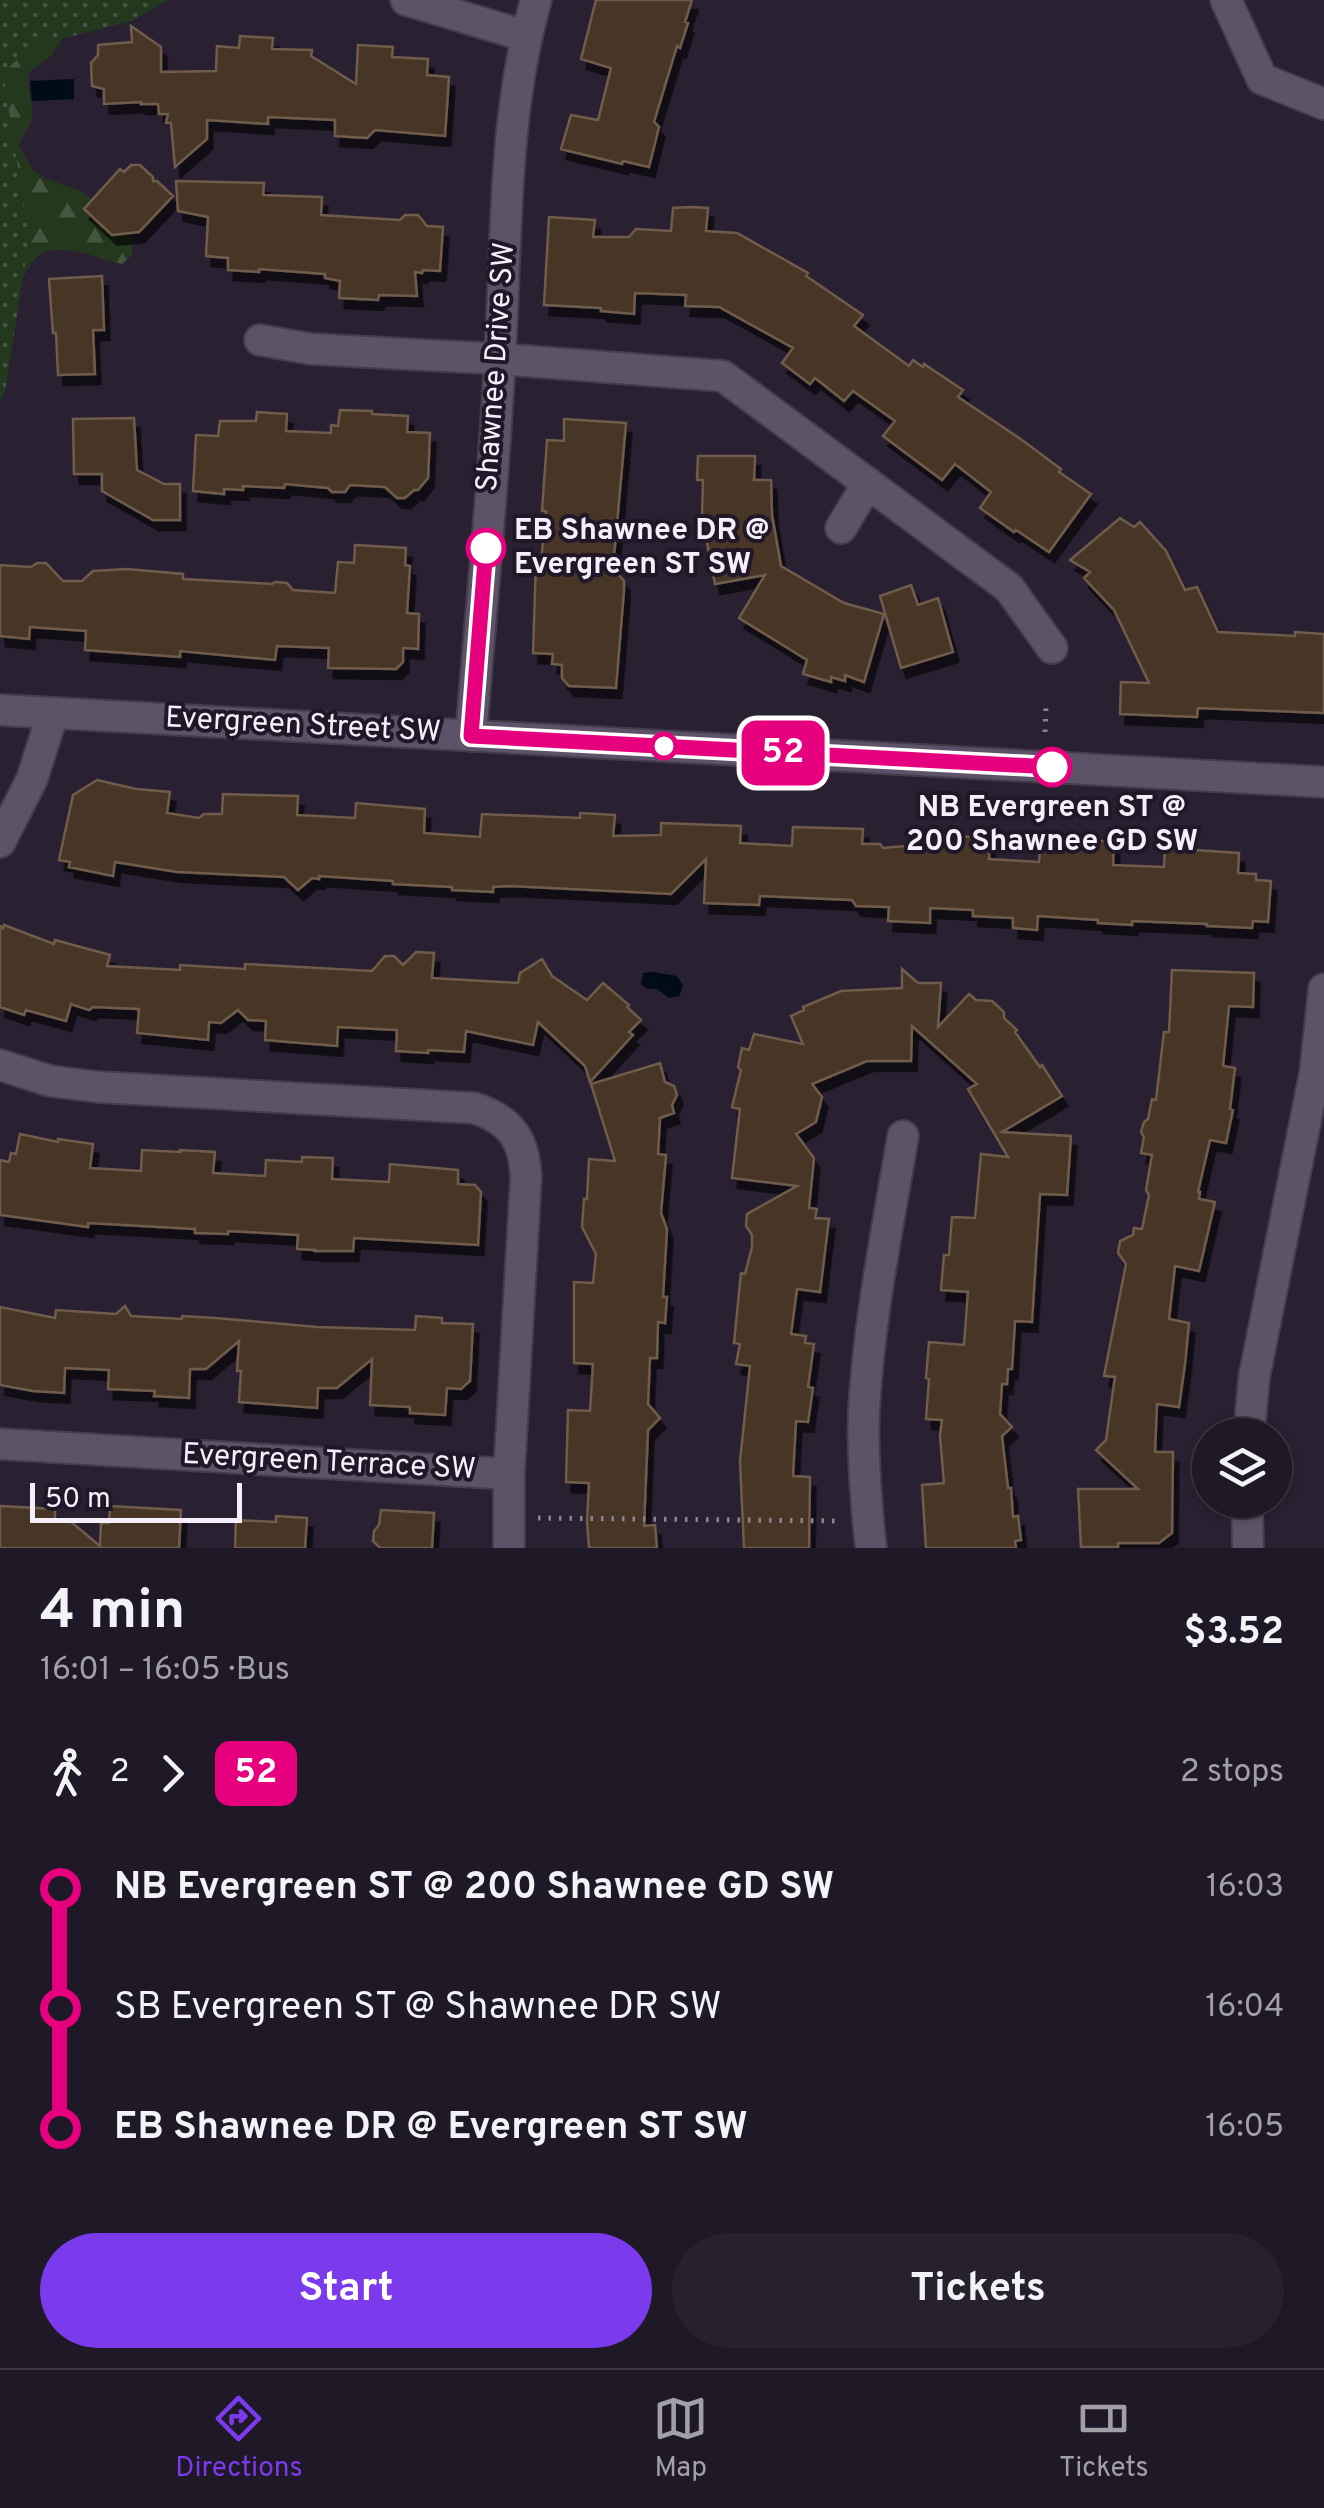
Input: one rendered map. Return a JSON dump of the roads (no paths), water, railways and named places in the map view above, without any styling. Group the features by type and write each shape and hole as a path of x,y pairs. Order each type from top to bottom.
{"street":[{"path":"406,0 526,36"},
{"name":"Shawnee Drive SW","path":"471,736 500,359 510,129 536,0"},
{"path":"1226,0 1262,79 1324,104"},
{"path":"260,340 311,349 723,376 1009,588 1052,648"},
{"path":"841,528 868,483"},
{"name":"Evergreen Street SW","path":"0,710 1324,782"},
{"path":"0,842 32,779 53,712"},
{"path":"1250,1418 1254,1378 1313,1149 1315,1073 1324,989"},
{"name":"Evergreen Terrace SW","path":"0,1065 50,1081 98,1087 474,1108 508,1125 526,1162 509,1474 0,1444"},
{"path":"869,1534 864,1410 878,1284 903,1136"},
{"path":"509,1474 510,1548"},
{"path":"1247,1518 1248,1548"}],"water":[{"path":"74,79 74,99 32,101 30,81"},
{"path":"643,973 677,976 683,985 679,996 669,998 641,984"}],"place":[{"name":"EB Shawnee DR @ Evergreen ST SW","path":"486,548"},
{"name":"NB Evergreen ST @ 200 Shawnee GD SW","path":"1052,767"}]}
